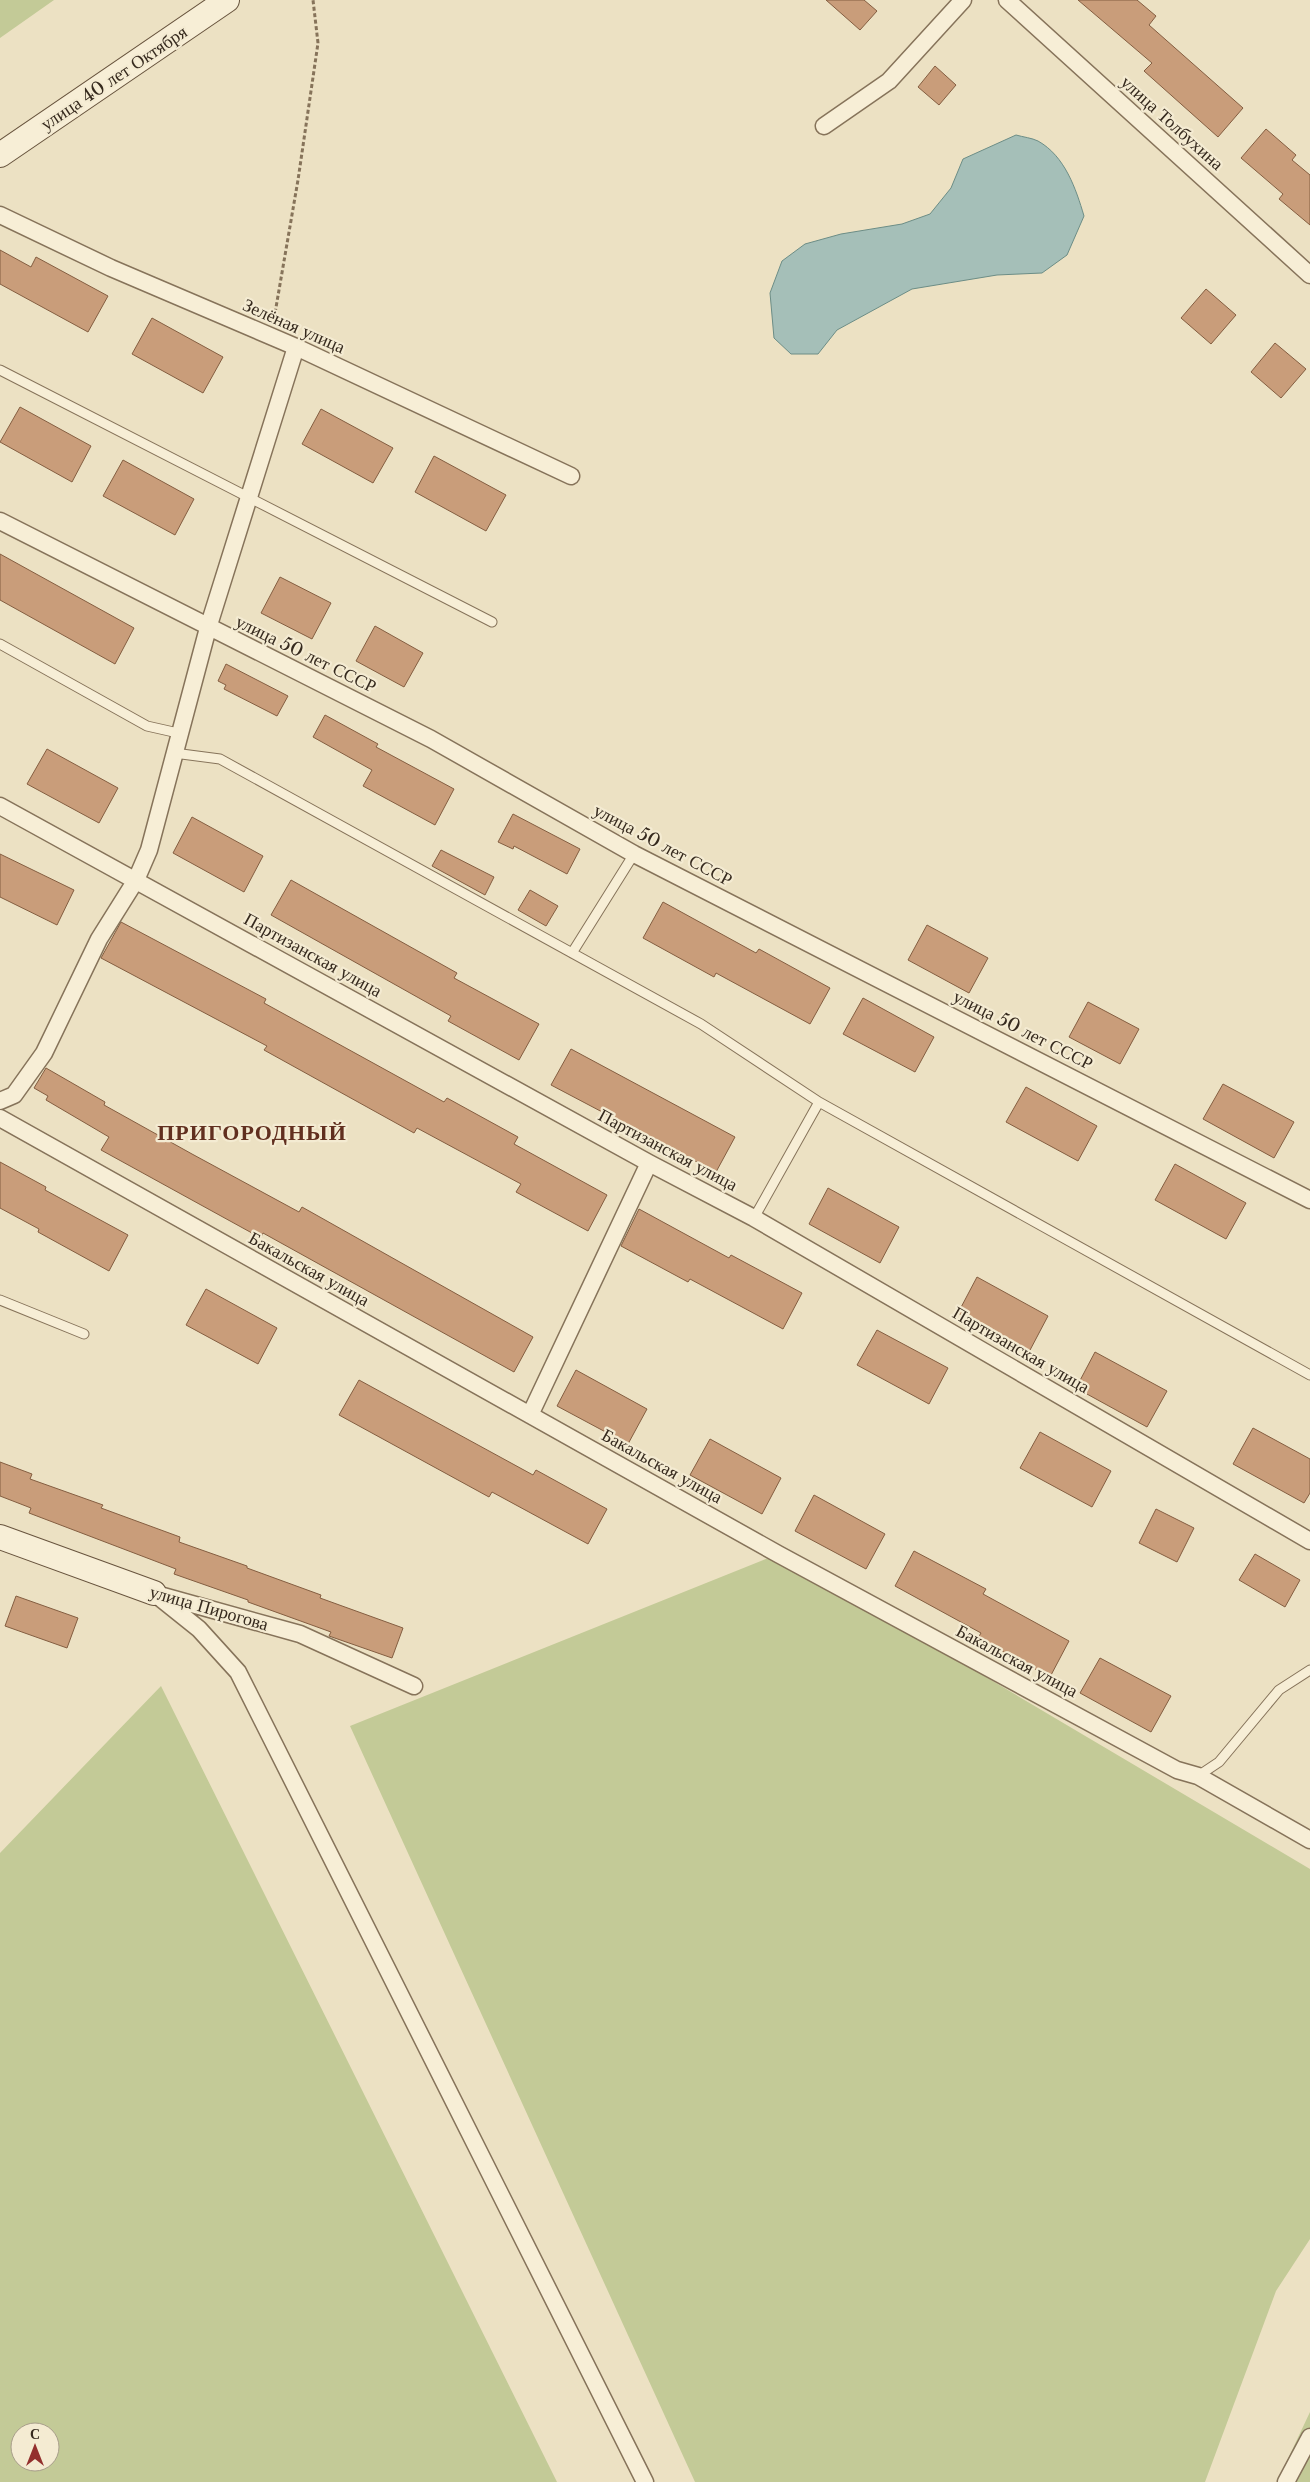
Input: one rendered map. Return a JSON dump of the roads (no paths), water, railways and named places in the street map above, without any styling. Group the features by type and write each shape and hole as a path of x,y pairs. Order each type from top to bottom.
{"street":[{"name":"улица 40 лет Октября","path":"0,155 227,0"},
{"path":"824,126 890,81 963,0"},
{"name":"улица Толбухина","path":"1007,0 1310,275"},
{"name":"Зелёная улица","path":"0,215 110,268 296,347 571,476"},
{"path":"0,1101 14,1095 44,1053 99,939 136,880 149,850 178,733 208,628 296,347"},
{"name":"улица 50 лет СССР","path":"0,521 208,628 431,739 634,854 1310,1200"},
{"name":"Партизанская улица","path":"0,806 649,1163 754,1218 1310,1541"},
{"name":"Бакальская улица","path":"0,1118 830,1582 1177,1770 1198,1776 1310,1840"},
{"path":"530,1415 649,1163"},
{"name":"улица Пирогова","path":"0,1537 154,1593 300,1634 414,1686"},
{"path":"154,1593 200,1629 238,1672 645,2482"},
{"path":"1286,2482 1310,2437"}],"lane":[{"path":"0,370 492,622"},
{"path":"0,644 147,726 178,733"},
{"path":"174,753 220,759 701,1024 819,1102 1310,1375"},
{"path":"572,952 634,854"},
{"path":"754,1218 819,1102"},
{"path":"0,1300 84,1334"},
{"path":"1198,1776 1219,1762 1279,1690 1310,1670"}],"water":[{"path":"1016,135 1036,140 1047,147 1062,164 1073,184 1084,216 1067,255 1042,273 997,275 912,289 837,330 818,354 791,354 774,338 770,293 782,261 805,244 841,234 902,224 930,214 951,188 963,159"}],"district":[{"name":"ПРИГОРОДНЫЙ","path":"252,1132"}]}
